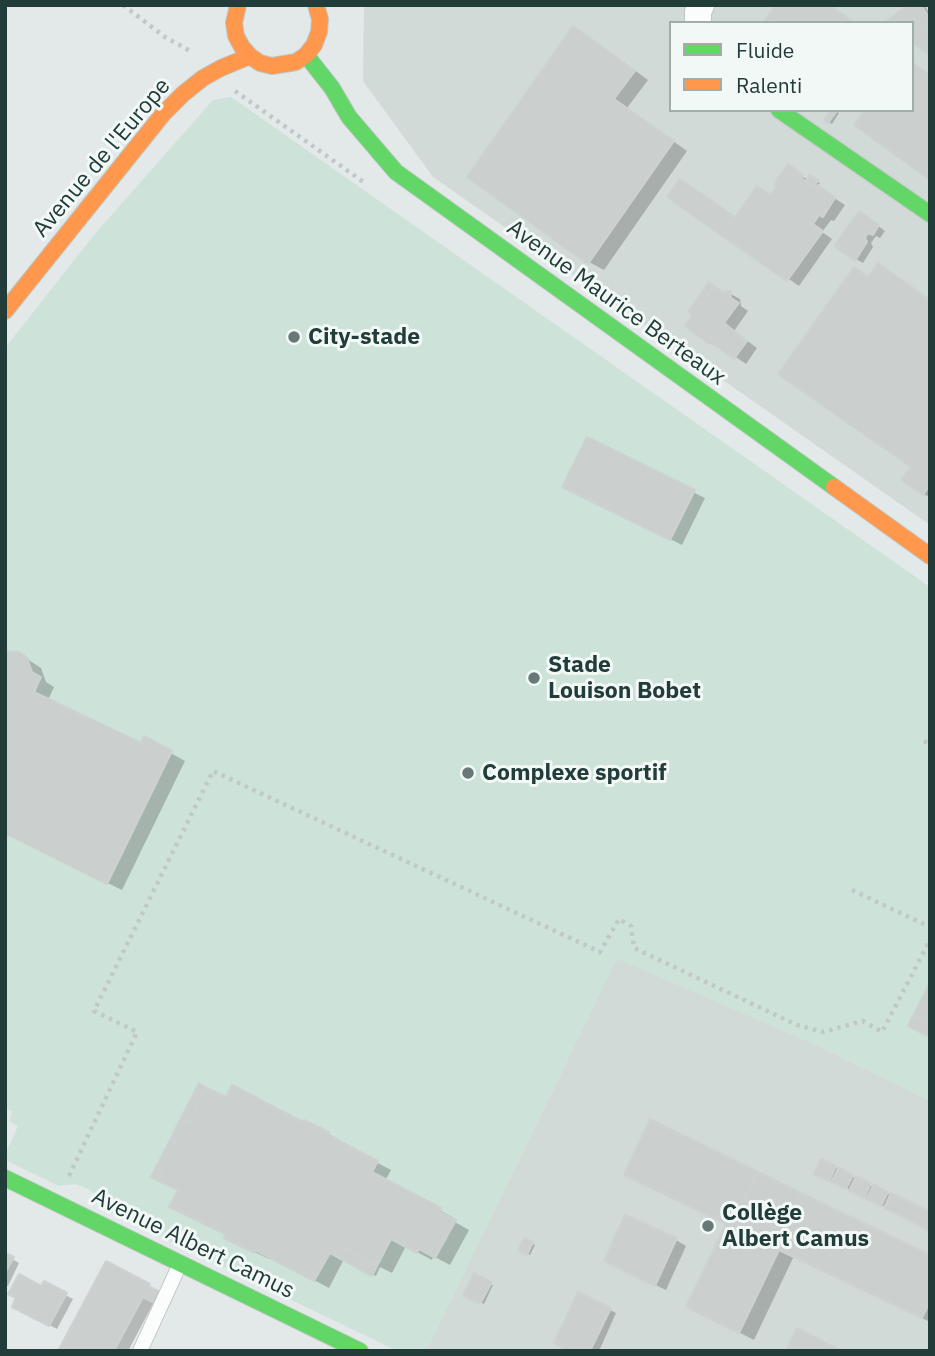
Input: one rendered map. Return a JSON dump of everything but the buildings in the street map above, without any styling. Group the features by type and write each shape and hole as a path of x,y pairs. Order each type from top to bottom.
{"main road":[{"path":"238,5 234,23 236,36 242,47 250,57 272,66 296,62 314,45 320,19 316,5"},
{"name":"Avenue Maurice Berteaux","path":"306,55 332,88 349,117 396,172 930,556"},
{"name":"Avenue de l'Europe","path":"5,311 163,114 183,93 221,68 250,57"},
{"path":"782,112 930,214"},
{"name":"Avenue Albert Camus","path":"5,1178 360,1351"}],"lane":[{"path":"141,1351 180,1264"}],"path":[{"path":"123,5 165,37 198,54"},
{"path":"924,741 930,744"},
{"path":"69,1176 137,1031 94,1011 212,771 600,952 619,919 631,926 634,948 797,1025 823,1032 863,1021 882,1032 930,940"},
{"path":"852,890 930,927"}],"shaded area":[{"path":"364,5 930,5 930,525 433,177 363,81"},
{"name":"Collège Albert Camus","path":"617,958 819,1046 930,1101 930,1351 426,1351"}],"green space":[{"name":"Complexe sportif","path":"231,97 930,587 930,1101 819,1046 617,959 426,1351 397,1351 108,1211 98,1196 88,1189 75,1184 59,1186 5,1160 18,1126 9,1121 12,1111 5,1108 5,348 94,235 213,100"}],"traffic: fast":[{"path":"306,55 332,88 349,117 396,172 834,487"},
{"path":"782,112 930,214"},
{"path":"5,1178 360,1351"}],"traffic: slow":[{"path":"238,5 234,23 236,36 242,47 260,63 272,66 296,62 314,45 320,19 316,5"},
{"path":"5,311 163,114 203,78 250,56"},
{"path":"834,487 930,556"}],"place":[{"name":"City-stade","path":"294,337"},
{"name":"Stade Louison Bobet","path":"534,678"},
{"name":"Complexe sportif","path":"468,773"},
{"name":"Collège Albert Camus","path":"708,1226"}]}
